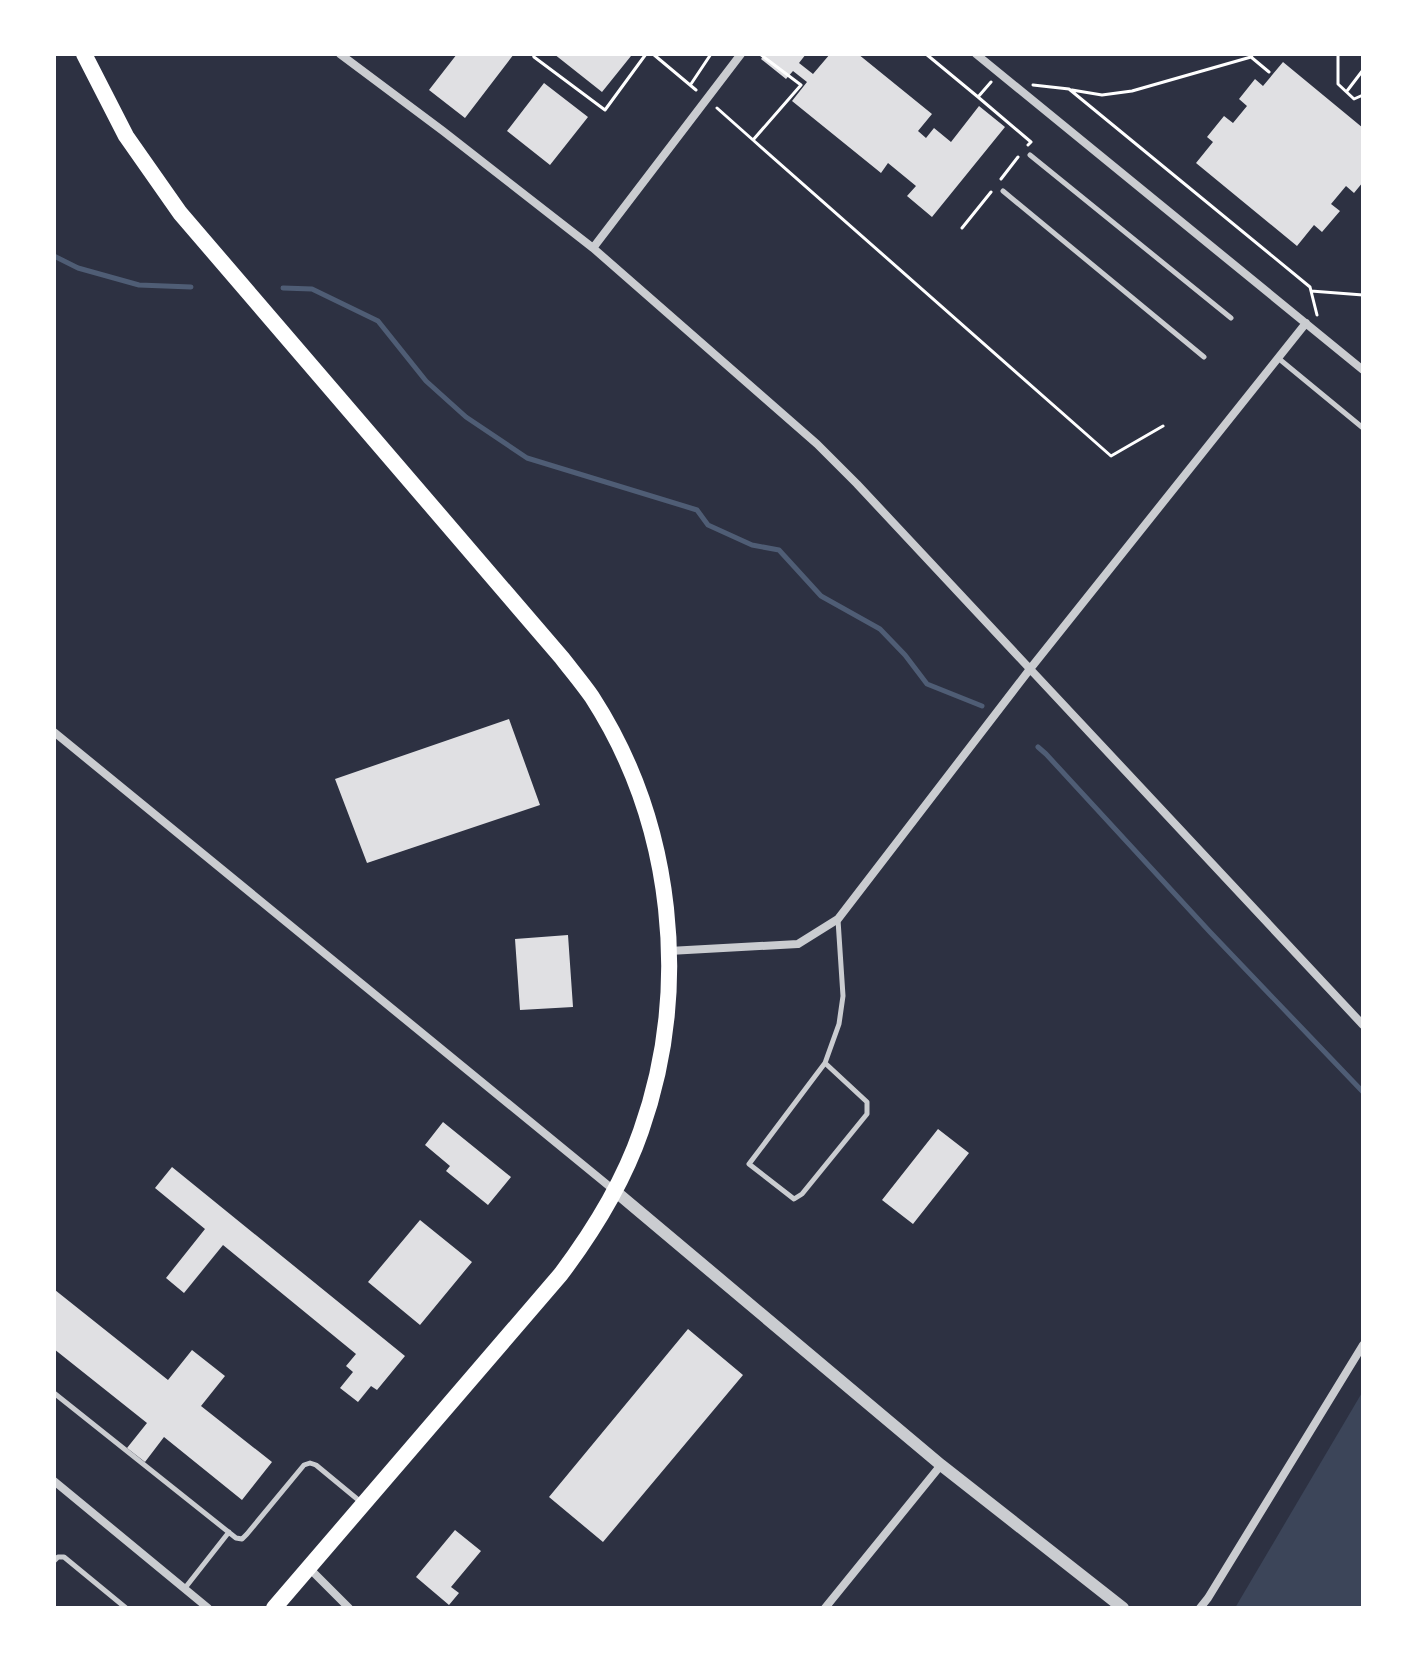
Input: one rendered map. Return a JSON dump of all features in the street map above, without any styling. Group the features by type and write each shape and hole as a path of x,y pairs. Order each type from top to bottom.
{"highway":[{"path":"84,54 126,136 180,213 562,658 591,697 618,745 644,808 664,888 669,951 667,1011 656,1079 641,1131 615,1191 586,1241 561,1274 274,1608"}],"street":[{"path":"340,54 593,248 817,444 1363,1025"},
{"path":"593,248 741,54"},
{"path":"976,54 1363,370"},
{"path":"669,951 798,944 838,919 1030,669 1306,323"},
{"path":"54,732 615,1191 941,1465 1123,1608"},
{"path":"1200,1608 1363,1345"},
{"path":"825,1608 941,1465"},
{"path":"54,1481 208,1608"},
{"path":"309,1567 349,1608"}],"lane":[{"path":"1030,155 1231,318"},
{"path":"1003,191 1204,357"},
{"path":"1278,358 1363,428"},
{"path":"825,1063 867,1102 867,1114 802,1194 794,1199 749,1164 825,1063 839,1024 843,996 838,919"},
{"path":"54,1393 236,1538 242,1539 304,1465 310,1463 363,1504"},
{"path":"184,1589 229,1532"},
{"path":"54,1561 64,1557 126,1608"}],"path":[{"path":"533,54 605,110 646,54"},
{"path":"653,54 1111,456 1163,426"},
{"path":"690,85 711,54"},
{"path":"753,140 801,85 760,54"},
{"path":"926,54 978,97"},
{"path":"1338,54 1338,84 1354,99 1363,95"},
{"path":"1069,89 1102,95 1132,91 1252,56 1269,72"},
{"path":"1347,91 1363,70"},
{"path":"1311,291 1363,295"}],"shaded area":[{"path":"1363,1391 1363,1608 1235,1608"}],"building":[{"path":"457,54 514,54 465,118 429,90"},
{"path":"554,54 629,54 631,56 602,92"},
{"path":"765,54 806,54 799,63 813,74 830,54 858,54 932,114 918,131 926,138 934,128 951,142 979,106 1005,127 932,217 907,196 916,186 888,163 881,173 792,101 807,82 793,71 786,79 761,59"},
{"path":"1283,62 1363,128 1363,182 1354,193 1346,186 1331,204 1340,211 1322,232 1314,225 1297,246 1196,163 1213,142 1207,137 1224,116 1233,123 1247,106 1239,99 1255,79 1263,86"},
{"path":"544,83 588,117 550,165 507,131"},
{"path":"509,719 540,805 367,863 335,779"},
{"path":"568,935 573,1007 520,1010 515,939"},
{"path":"443,1122 511,1177 488,1205 446,1171 450,1166 425,1145"},
{"path":"938,1129 969,1153 913,1224 882,1200"},
{"path":"172,1167 405,1356 377,1390 371,1386 358,1402 340,1388 353,1372 346,1366 356,1354 223,1245 184,1293 166,1278 205,1229 155,1188"},
{"path":"420,1220 472,1262 420,1325 368,1282"},
{"path":"55,1290 168,1380 192,1350 225,1376 201,1406 272,1462 242,1500 164,1437 145,1462 127,1448 147,1423 54,1349"},
{"path":"688,1329 743,1375 603,1542 549,1497"},
{"path":"455,1530 481,1551 451,1587 459,1593 449,1605 416,1577"}],"waterway":[{"path":"54,256 78,268 139,285 191,287"},
{"path":"283,288 312,289 378,321 426,381 466,417 527,458 697,510 708,525 752,545 779,550 821,596 880,629 927,684 982,706"},
{"path":"1038,747 1363,1092"}]}
